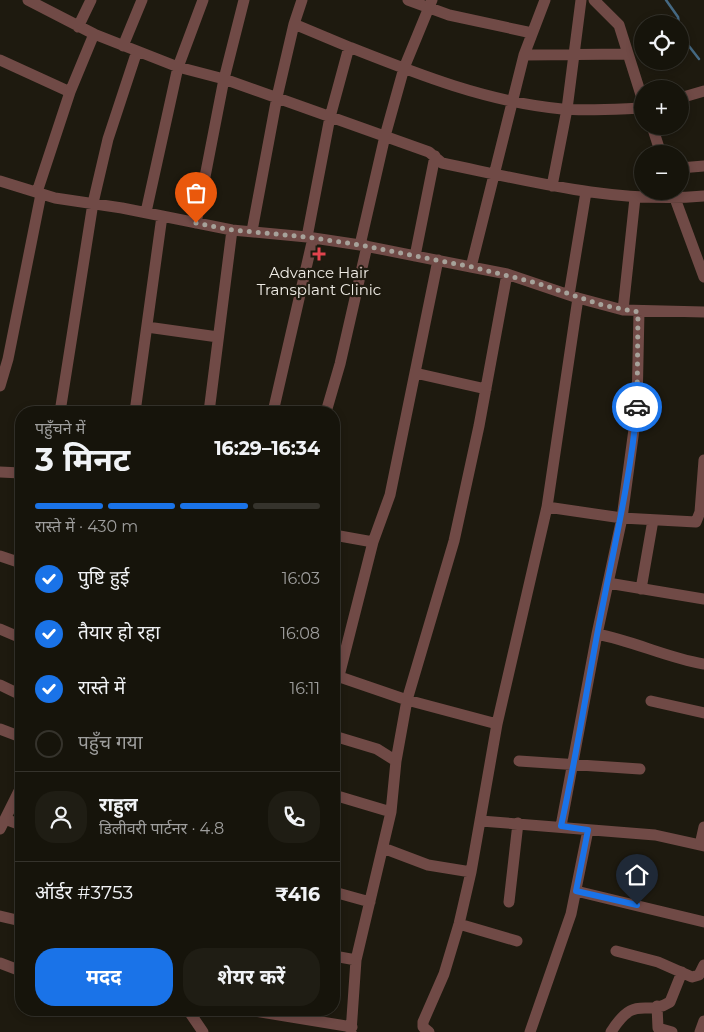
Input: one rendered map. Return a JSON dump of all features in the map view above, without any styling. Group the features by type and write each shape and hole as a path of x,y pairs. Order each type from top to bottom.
{"street":[{"path":"28,0 78,27 123,46 178,67 224,79 385,136 435,156 442,163 552,186 634,198"},
{"path":"78,27 92,0"},
{"path":"123,46 142,0"},
{"path":"146,212 178,67 203,0"},
{"path":"196,223 224,79 244,0"},
{"path":"252,231 277,97 294,24 302,0"},
{"path":"408,0 430,4 532,34"},
{"path":"472,267 524,55 545,0"},
{"path":"552,186 567,109 581,0"},
{"path":"594,0 619,25 636,80"},
{"path":"328,406 340,364 385,136 404,68 430,4"},
{"path":"294,24 446,85 567,109 634,108"},
{"path":"0,386 4,358 39,193 70,92 94,34"},
{"path":"274,406 310,237 330,118 349,47"},
{"path":"61,406 93,203 108,140 137,51"},
{"path":"524,55 628,54"},
{"path":"0,60 70,92"},
{"path":"689,95 704,91"},
{"path":"415,256 435,156"},
{"path":"689,167 704,166"},
{"path":"0,181 39,193 232,230 310,237 364,245 507,274 574,297 623,310 638,312 704,312"},
{"path":"428,1032 423,1027 424,1022 444,974 459,924 481,820 497,724 547,507 586,192"},
{"path":"689,196 704,196"},
{"path":"623,310 635,200"},
{"path":"676,200 704,277"},
{"path":"136,406 162,216"},
{"path":"210,406 232,230"},
{"path":"340,661 373,542 390,495 438,260"},
{"path":"282,1016 351,1029 356,960 383,848 390,812 396,761 408,700 454,541 486,389 507,274"},
{"path":"561,826 574,765 597,634 622,518 637,407 638,312"},
{"path":"147,327 218,337"},
{"path":"415,373 486,389"},
{"path":"547,507 622,518 696,522 700,512 704,460"},
{"path":"0,472 15,473"},
{"path":"641,589 653,520"},
{"path":"340,536 373,542"},
{"path":"0,556 15,559"},
{"path":"608,583 704,599"},
{"path":"0,629 15,635"},
{"path":"597,634 629,641 679,660 704,664"},
{"path":"340,676 408,700 497,724"},
{"path":"0,685 15,692"},
{"path":"651,701 704,713"},
{"path":"0,729 15,735"},
{"path":"340,738 377,750 396,761"},
{"path":"519,762 640,769"},
{"path":"340,797 390,812"},
{"path":"3,824 15,799"},
{"path":"481,820 655,835 702,845 704,827"},
{"path":"509,902 518,824"},
{"path":"532,1031 576,891 588,830"},
{"path":"383,848 428,865 470,872"},
{"path":"576,891 704,922"},
{"path":"340,894 370,902"},
{"path":"0,916 15,920"},
{"path":"459,924 517,941"},
{"path":"616,951 658,962 695,977 704,965"},
{"path":"340,957 356,960"},
{"path":"0,963 15,968"},
{"path":"611,1032 624,1014 631,1009 667,1004 673,999 682,972"},
{"path":"657,1006 658,1028 672,1032"},
{"path":"192,1016 202,1032"},
{"path":"700,1032 704,1021"}],"waterway":[{"path":"666,0 677,15"},
{"path":"689,46 699,59"}],"way so far":[{"path":"196,223 232,230 307,237 360,245 507,274 602,305 638,312 637,407"}],"place":[{"name":"Advance Hair Transplant Clinic","path":"319,254"}],"route":[{"path":"637,407 622,518 597,634 574,765 561,826 588,830 576,891 637,905"}]}
